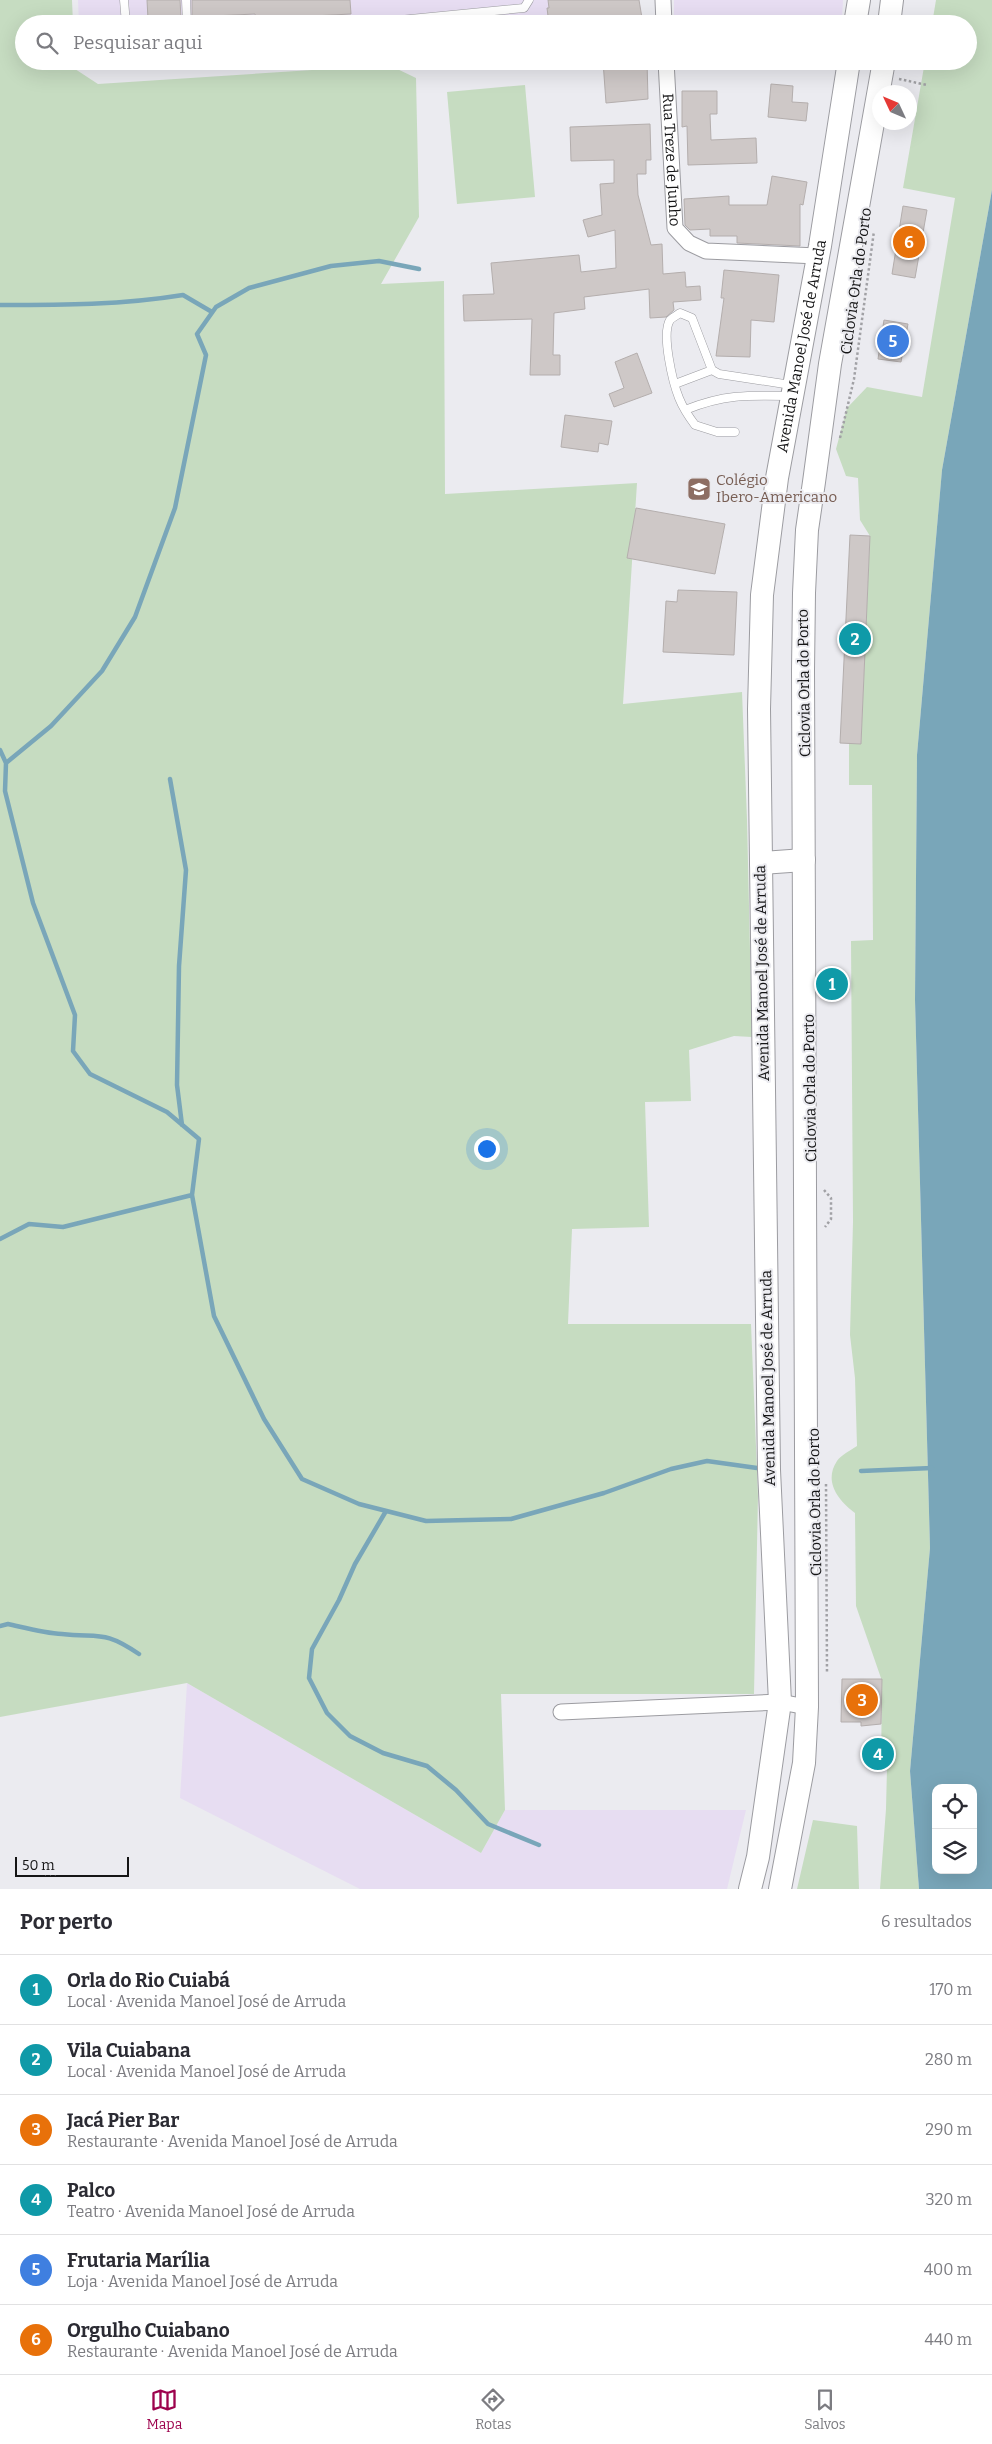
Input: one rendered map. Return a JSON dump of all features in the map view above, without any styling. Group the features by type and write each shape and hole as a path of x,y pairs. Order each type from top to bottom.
{"main road":[{"path":"856,15 859,0"},
{"path":"890,15 892,0"},
{"name":"Avenida Manoel José de Arruda","path":"750,1889 758,1857 780,1702 769,1470 759,709 762,594 777,478 817,256 848,70"},
{"path":"780,1889 804,1762 807,1707 804,603 807,530 830,364 883,70"},
{"path":"761,863 804,860"}],"street":[{"path":"663,0 664,15"},
{"name":"Rua Treze de Junho","path":"666,70 675,228 689,243 706,251 817,256"},
{"path":"561,1712 780,1702 807,1707"}],"lane":[{"path":"124,0 125,15"},
{"path":"186,0 187,15"},
{"path":"452,15 524,8 529,0"},
{"path":"735,432 717,432 695,425 685,410 675,384 666,335 670,321 680,313 692,318 712,370 719,374 793,391"},
{"path":"675,384 712,370"},
{"path":"685,410 710,400 736,395 793,391"}],"path":[{"path":"888,70 927,86"},
{"name":"Ciclovia Orla do Porto","path":"839,443 854,379 875,224"},
{"path":"821,1235 832,1220 831,1198 823,1189 823,1184"},
{"name":"Ciclovia Orla do Porto","path":"826,1479 827,1675"}],"shaded area":[{"path":"78,0 556,0 558,15 79,15"},
{"path":"674,0 843,0 842,15 674,15"},
{"path":"187,1683 481,1853 505,1810 746,1810 727,1889 360,1889 180,1798"}],"green space":[{"path":"0,0 72,0 73,15 15,15 15,70 77,70 98,84 312,70 399,70 416,78 419,217 381,284 444,281 445,494 637,483 623,704 742,692 752,1037 734,1036 689,1050 691,1101 645,1102 649,1227 572,1229 568,1324 751,1324 758,1496 754,1694 501,1694 505,1810 481,1853 187,1683 0,1717"},
{"path":"936,0 992,0 992,190 942,470 917,755 915,1000 930,1548 910,1771 919,1889 880,1889 887,1768 881,1767 882,1681 856,1606 855,1513 843,1503 832,1484 833,1469 837,1461 857,1446 855,1378 850,1335 853,1222 851,941 873,940 872,785 849,785 849,743 861,744 870,536 860,520 858,478 846,476 836,449 847,408 867,387 922,397 955,198 903,188 913,130 917,130 917,107 923,70 977,70 977,15 934,15"},
{"path":"525,85 535,197 457,204 447,92"},
{"path":"813,1820 857,1826 859,1889 797,1889"}],"water":[{"path":"992,190 992,1889 919,1889 910,1771 930,1548 915,1000 917,755 942,470"}],"building":[{"path":"147,0 180,0 181,15 148,15"},
{"path":"192,0 350,0 351,14 332,15 192,15"},
{"path":"548,0 639,0 642,15 548,15 547,8 549,8"},
{"path":"604,70 647,70 648,99 606,103"},
{"path":"771,84 793,86 792,102 808,103 806,121 768,117"},
{"path":"682,91 717,91 717,114 710,114 711,140 756,138 757,163 688,165 687,126 682,127"},
{"path":"650,124 651,160 646,160 646,174 637,174 638,195 651,245 662,244 663,274 685,272 686,287 700,286 701,300 673,302 674,310 666,317 650,318 649,289 584,297 585,309 554,313 553,355 560,355 560,375 530,375 532,319 464,321 463,295 494,294 491,263 579,255 581,272 616,268 615,230 588,237 583,220 602,215 600,184 614,183 614,160 571,161 570,127"},
{"path":"772,176 807,182 803,205 800,204 800,246 737,243 737,236 710,236 710,229 690,230 685,225 684,199 729,196 729,205 767,205"},
{"path":"903,206 927,210 915,278 892,274"},
{"path":"724,270 779,275 774,322 751,320 750,357 716,356 724,298 721,298"},
{"path":"884,320 908,324 901,362 878,359"},
{"path":"637,353 652,393 614,407 609,394 624,388 615,362"},
{"path":"565,415 612,421 608,445 599,443 598,452 561,447"},
{"path":"636,508 725,524 715,574 627,558"},
{"path":"850,535 870,536 861,744 840,743"},
{"path":"678,590 737,592 734,655 663,652 666,601 677,602"},
{"path":"842,1679 882,1679 881,1724 861,1726 861,1722 841,1722"}],"waterway":[{"path":"419,269 379,261 331,266 249,288 216,307 197,334 206,355 175,508 135,617 102,671 51,726 6,763 5,791 33,903 75,1015 73,1051 90,1074 167,1112 199,1139 192,1195 214,1316 264,1419 302,1479 359,1504 426,1521 511,1519 604,1493 671,1469 707,1461 757,1468"},
{"path":"0,305 115,303 183,295 212,312"},
{"path":"0,750 6,763"},
{"path":"170,779 186,870 179,966 177,1085 182,1125"},
{"path":"0,1239 29,1224 63,1227 192,1195"},
{"path":"861,1471 932,1468"},
{"path":"386,1511 355,1564 339,1600 312,1649 309,1678 327,1713 350,1736 383,1753 427,1766 456,1790 488,1824 539,1845"},
{"path":"0,1626 8,1624 48,1633 109,1638 118,1641 139,1654"}],"place":[{"name":"Orgulho Cuiabano","path":"909,242"},
{"name":"Frutaria Marília","path":"893,341"},
{"name":"Colégio Ibero-Americano","path":"699,489"},
{"name":"Vila Cuiabana","path":"855,639"},
{"name":"Orla do Rio Cuiabá","path":"832,984"},
{"name":"Jacá Pier Bar","path":"862,1700"},
{"name":"Palco","path":"878,1754"}]}
